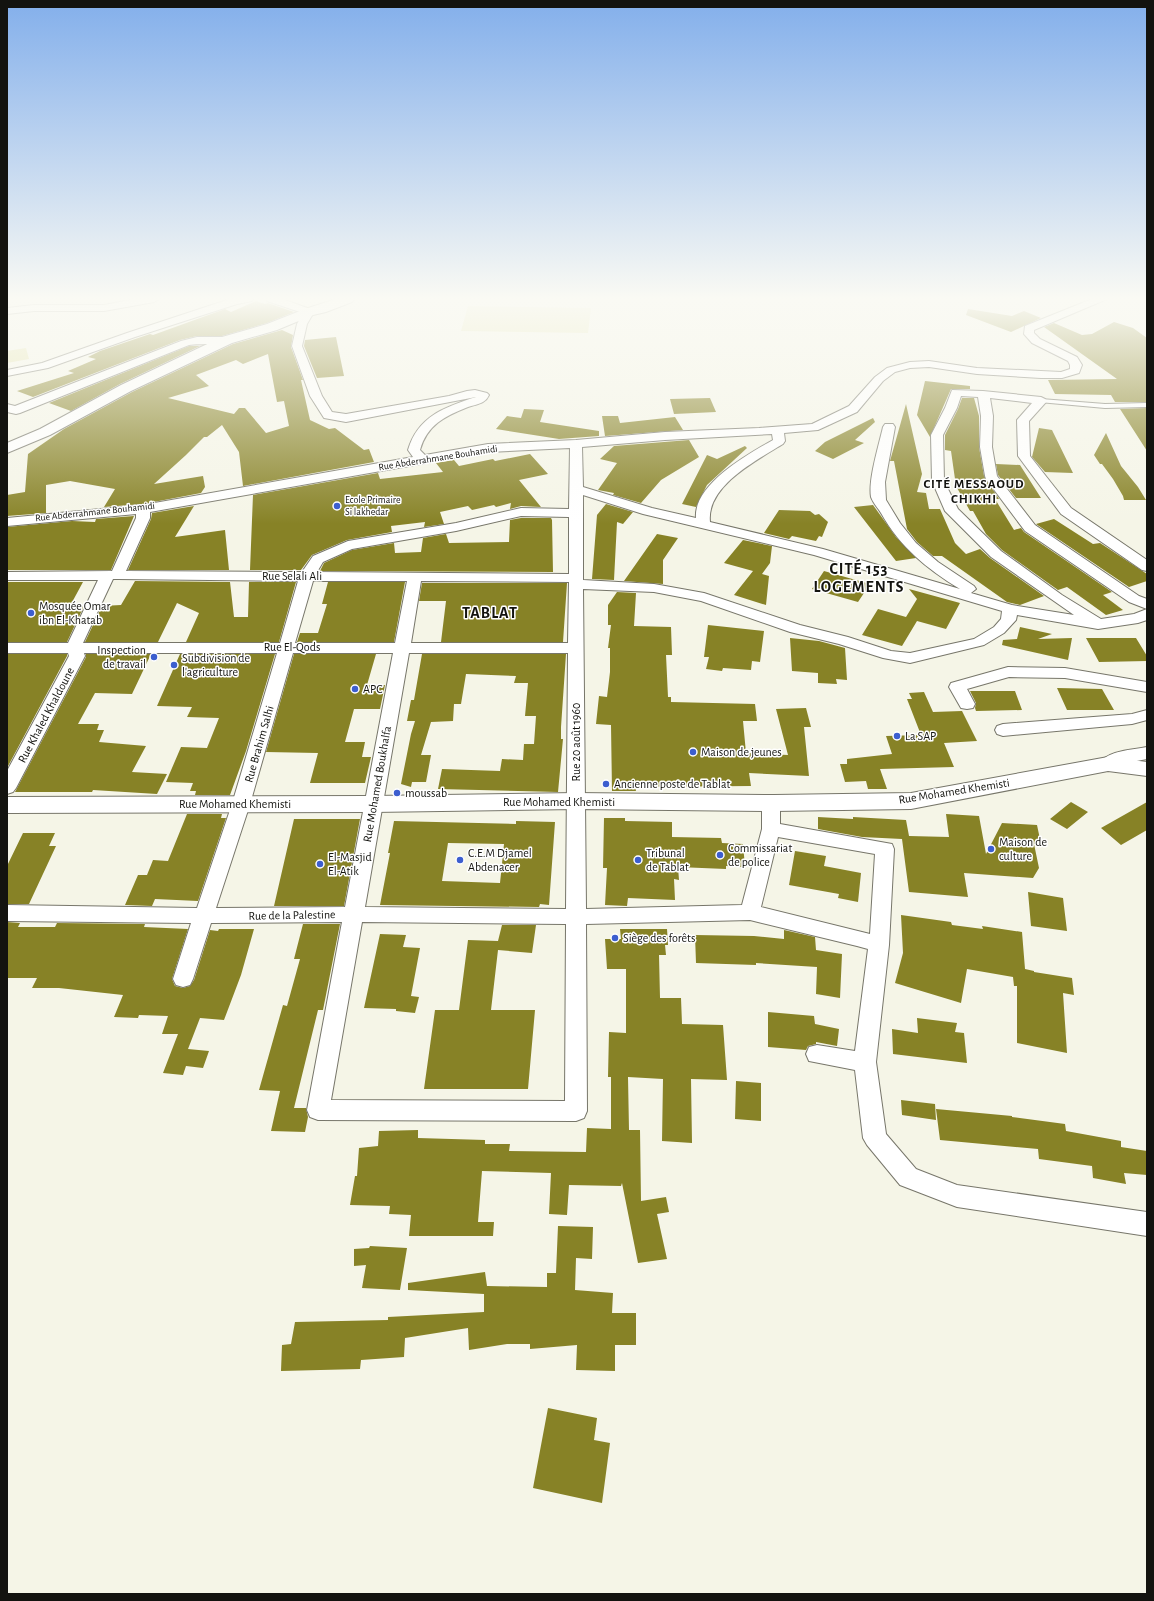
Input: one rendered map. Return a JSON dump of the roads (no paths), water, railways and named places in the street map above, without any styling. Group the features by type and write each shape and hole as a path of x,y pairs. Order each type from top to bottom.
{"main road":[{"path":"7,448 44,432 156,374"},
{"name":"Rue Mohamed Khemisti","path":"7,805 373,804 576,801 774,803 911,800 1108,764 1147,769"}],"street":[{"path":"7,408 16,410 108,374"},
{"path":"308,374 316,396 328,415 346,418 452,399 468,394 478,393 483,395 481,398 443,413 421,432 416,440 414,450 422,460"},
{"name":"Rue Abderrahmane Bouhamidi","path":"7,522 143,509 488,448 576,444 665,436 814,427 853,409 879,379 886,374"},
{"name":"Rue Abderrahmane Bouhamidi","path":"1020,374 1062,375 1068,374"},
{"path":"1041,401 956,392 951,408 937,435 938,481 952,511 996,554 1057,598 1098,624"},
{"path":"983,394 988,416 986,447 991,476 1030,528 1134,599 1147,605"},
{"path":"1041,401 1023,420 1024,456 1066,511 1147,567"},
{"path":"889,427 878,488 878,498 890,519 898,531 920,556 942,572 990,602"},
{"path":"703,524 702,509 712,492 740,466 779,441 777,430"},
{"name":"Rue 20 août 1960","path":"576,444 576,1111"},
{"path":"576,489 648,511 818,552 1010,609 1098,624 1138,618 1147,614"},
{"name":"Rue Khaled Khaldoune","path":"7,788 77,656 74,647 143,518 143,509"},
{"name":"Rue Brahim Salhi","path":"183,979 241,804 307,576 318,559 348,545 456,528 521,512 576,513"},
{"name":"Rue Selali Ali","path":"7,576 112,575 415,577 576,581 654,588 704,597 795,629 843,640 888,655 910,658 979,642 999,630 1008,620 1010,609"},
{"name":"Rue Mohamed Boukhalfa","path":"415,577 401,647 318,1110 576,1111"},
{"name":"Rue El-Qods","path":"7,648 576,648"},
{"path":"967,704 957,686 1008,672 1065,673 1116,683 1147,687"},
{"path":"1003,730 1132,719 1147,715"},
{"path":"1108,764 1116,759 1147,753"},
{"path":"750,912 771,829 771,810 774,803"},
{"path":"771,829 885,849 879,945 865,1062 875,1138 908,1177 957,1196 1147,1224"},
{"name":"Rue de la Palestine","path":"7,913 204,916 354,914 576,917 750,912 858,938 879,945"},
{"path":"817,1054 865,1062"}],"lane":[{"path":"1041,401 1105,406 1147,405"}],"place":[{"name":"Ecole Primaire Si lakhedar","path":"337,506"},
{"name":"Mosquée Omar ibn El-Khatab","path":"31,613"},
{"name":"Inspection de travail","path":"154,657"},
{"name":"Subdivision de l'agriculture","path":"174,665"},
{"name":"APC","path":"355,689"},
{"name":"La SAP","path":"897,736"},
{"name":"Maison de jeunes","path":"693,752"},
{"name":"Ancienne poste de Tablat","path":"606,784"},
{"name":"moussab","path":"397,793"},
{"name":"Maison de culture","path":"991,849"},
{"name":"Commissariat de police","path":"720,855"},
{"name":"C.E.M Djamel Abdenacer","path":"460,860"},
{"name":"Tribunal de Tablat","path":"638,860"},
{"name":"El-Masjid El-Atik","path":"320,864"},
{"name":"Siège des forêts","path":"615,938"}],"district":[{"name":"CITÉ MESSAOUD CHIKHI","path":"974,492"},
{"name":"CITÉ 153 LOGEMENTS","path":"859,578"},
{"name":"TABLAT","path":"490,613"}]}
